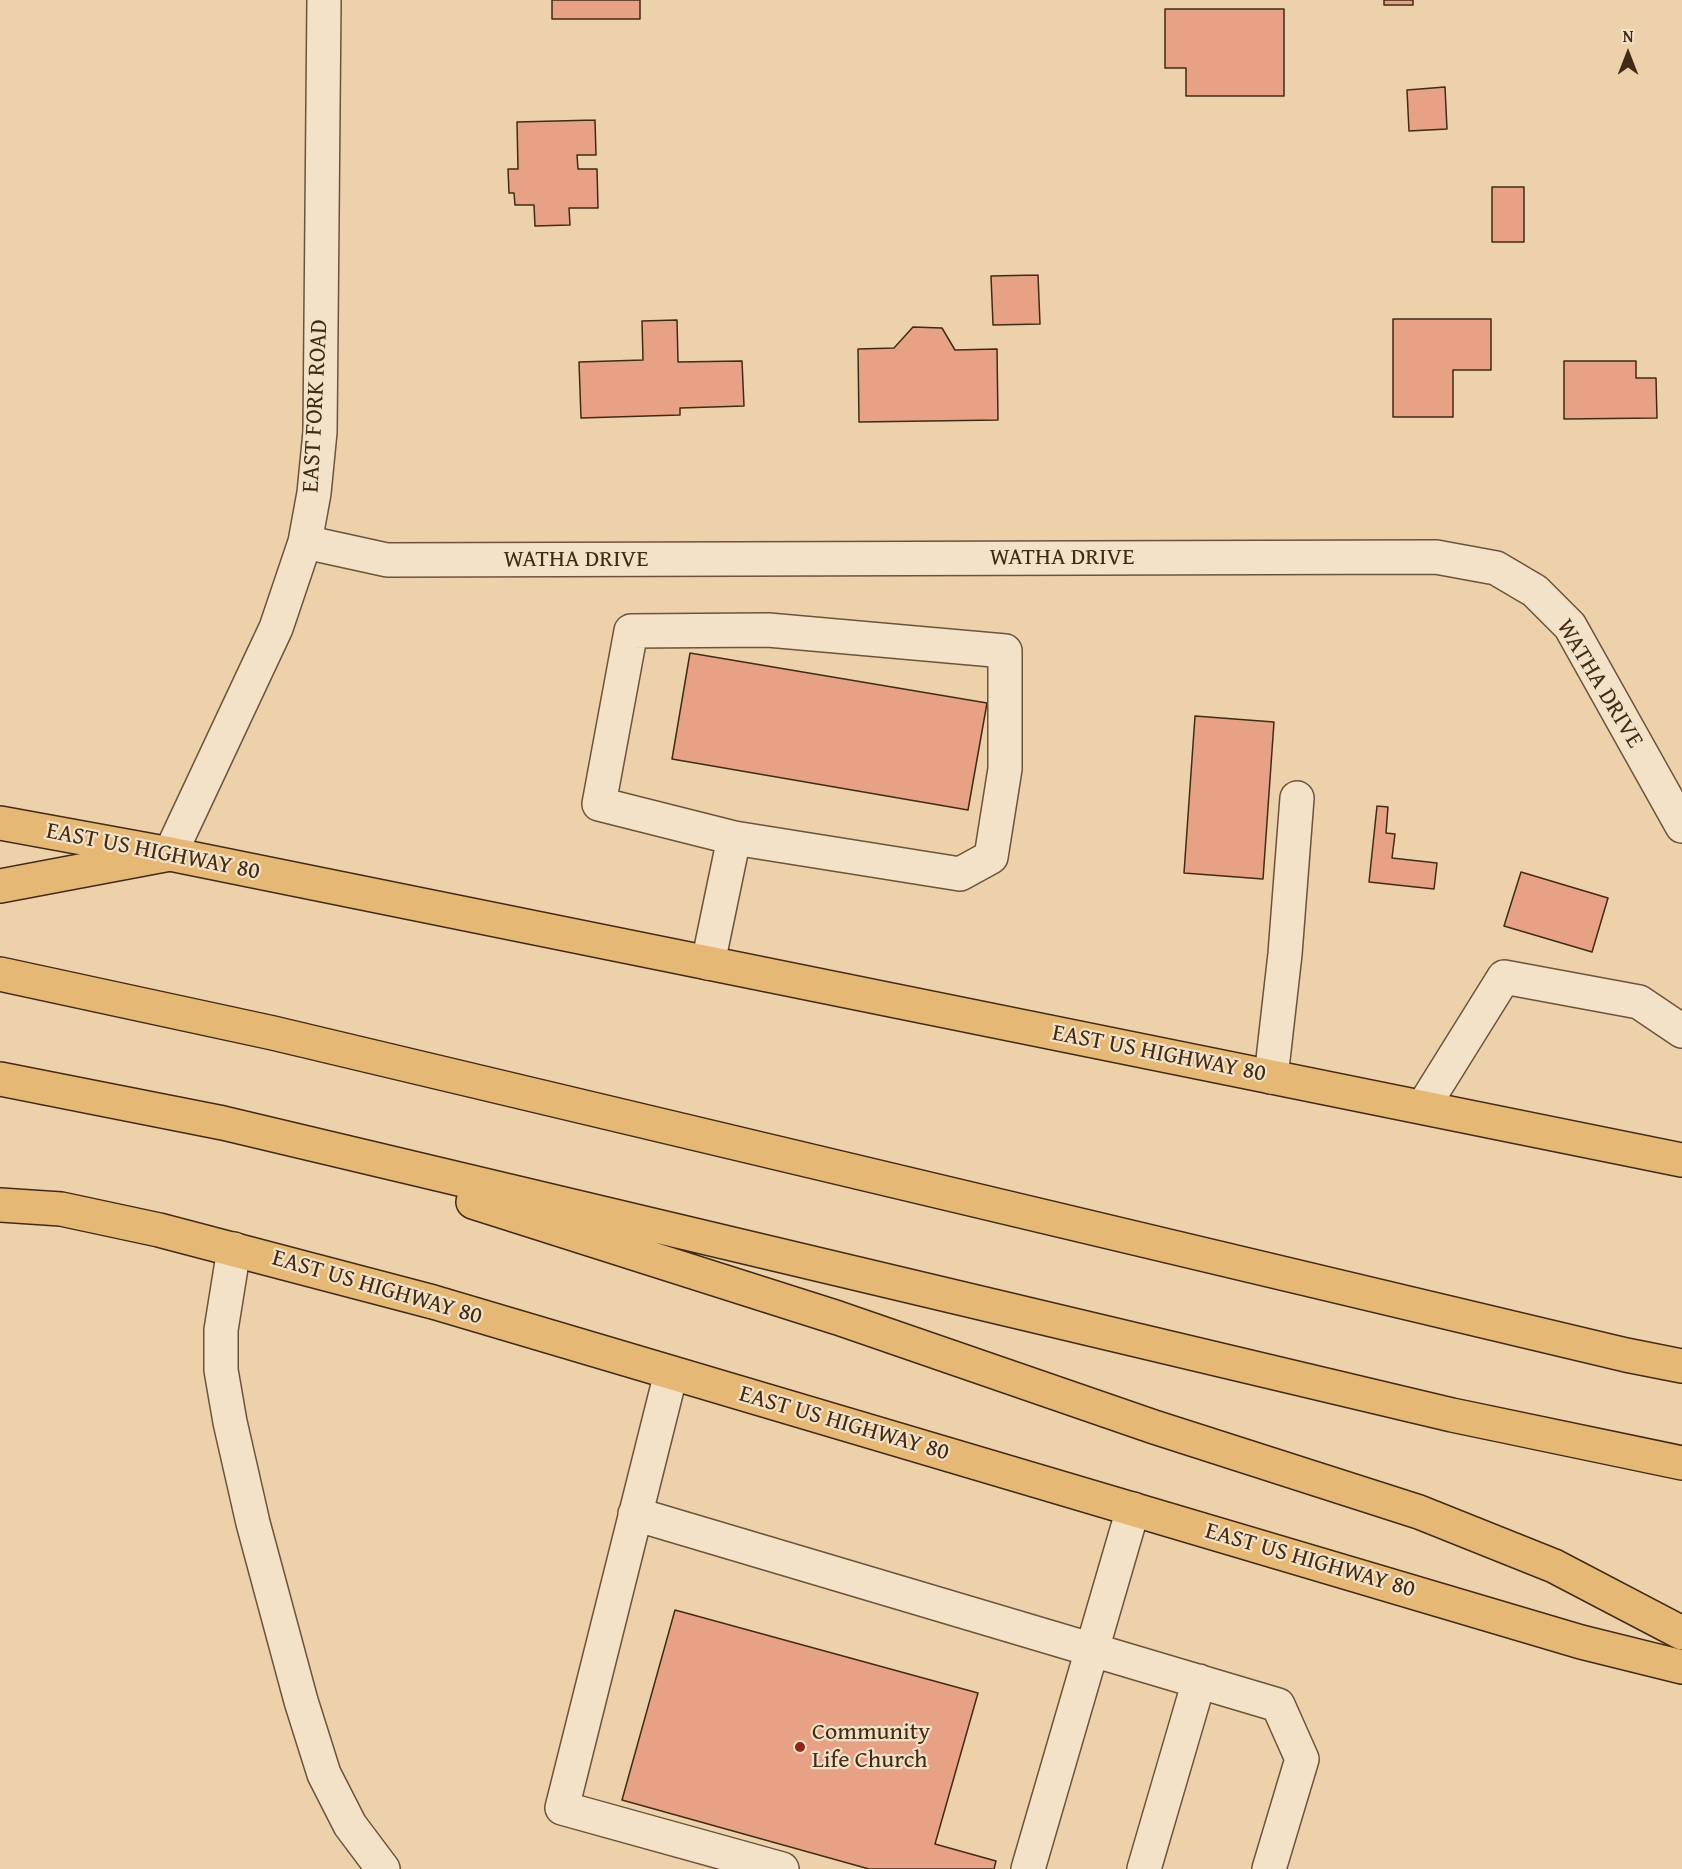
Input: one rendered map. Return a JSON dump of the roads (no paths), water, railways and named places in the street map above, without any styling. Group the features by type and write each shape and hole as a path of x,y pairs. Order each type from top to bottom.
{"main road":[{"name":"EAST US HIGHWAY 80","path":"0,823 170,854 1682,1160"},
{"path":"0,886 170,854"},
{"path":"0,974 273,1033 1626,1355 1682,1366"},
{"path":"0,1079 223,1123 1452,1414 1682,1463"},
{"path":"223,1123 838,1318 1154,1426 1419,1512 1554,1566 1682,1633"},
{"name":"EAST US HIGHWAY 80","path":"0,1205 61,1209 159,1230 433,1302 1581,1642 1682,1667"}],"street":[{"name":"EAST FORK ROAD","path":"170,854 276,627 305,542 314,493 320,432 324,0"},
{"name":"WATHA DRIVE","path":"305,542 387,560 1436,557 1496,568 1535,591 1570,626 1682,826"},
{"path":"768,630 1005,651 1005,769 990,857 960,874 734,837 599,804 631,632 768,630"},
{"path":"1271,1077 1285,954 1297,798"},
{"path":"708,963 734,837"},
{"path":"1423,1107 1504,977 1639,1002 1682,1031"},
{"path":"234,1249 221,1330 221,1370 230,1422 253,1523 301,1701 324,1774 350,1825 383,1869"},
{"path":"671,1373 562,1808 782,1869"},
{"path":"1028,1869 1133,1509"},
{"path":"635,1514 1278,1705 1302,1759 1269,1869"},
{"path":"1144,1869 1199,1682"}],"place":[{"name":"Community Life Church","path":"800,1747"}]}
